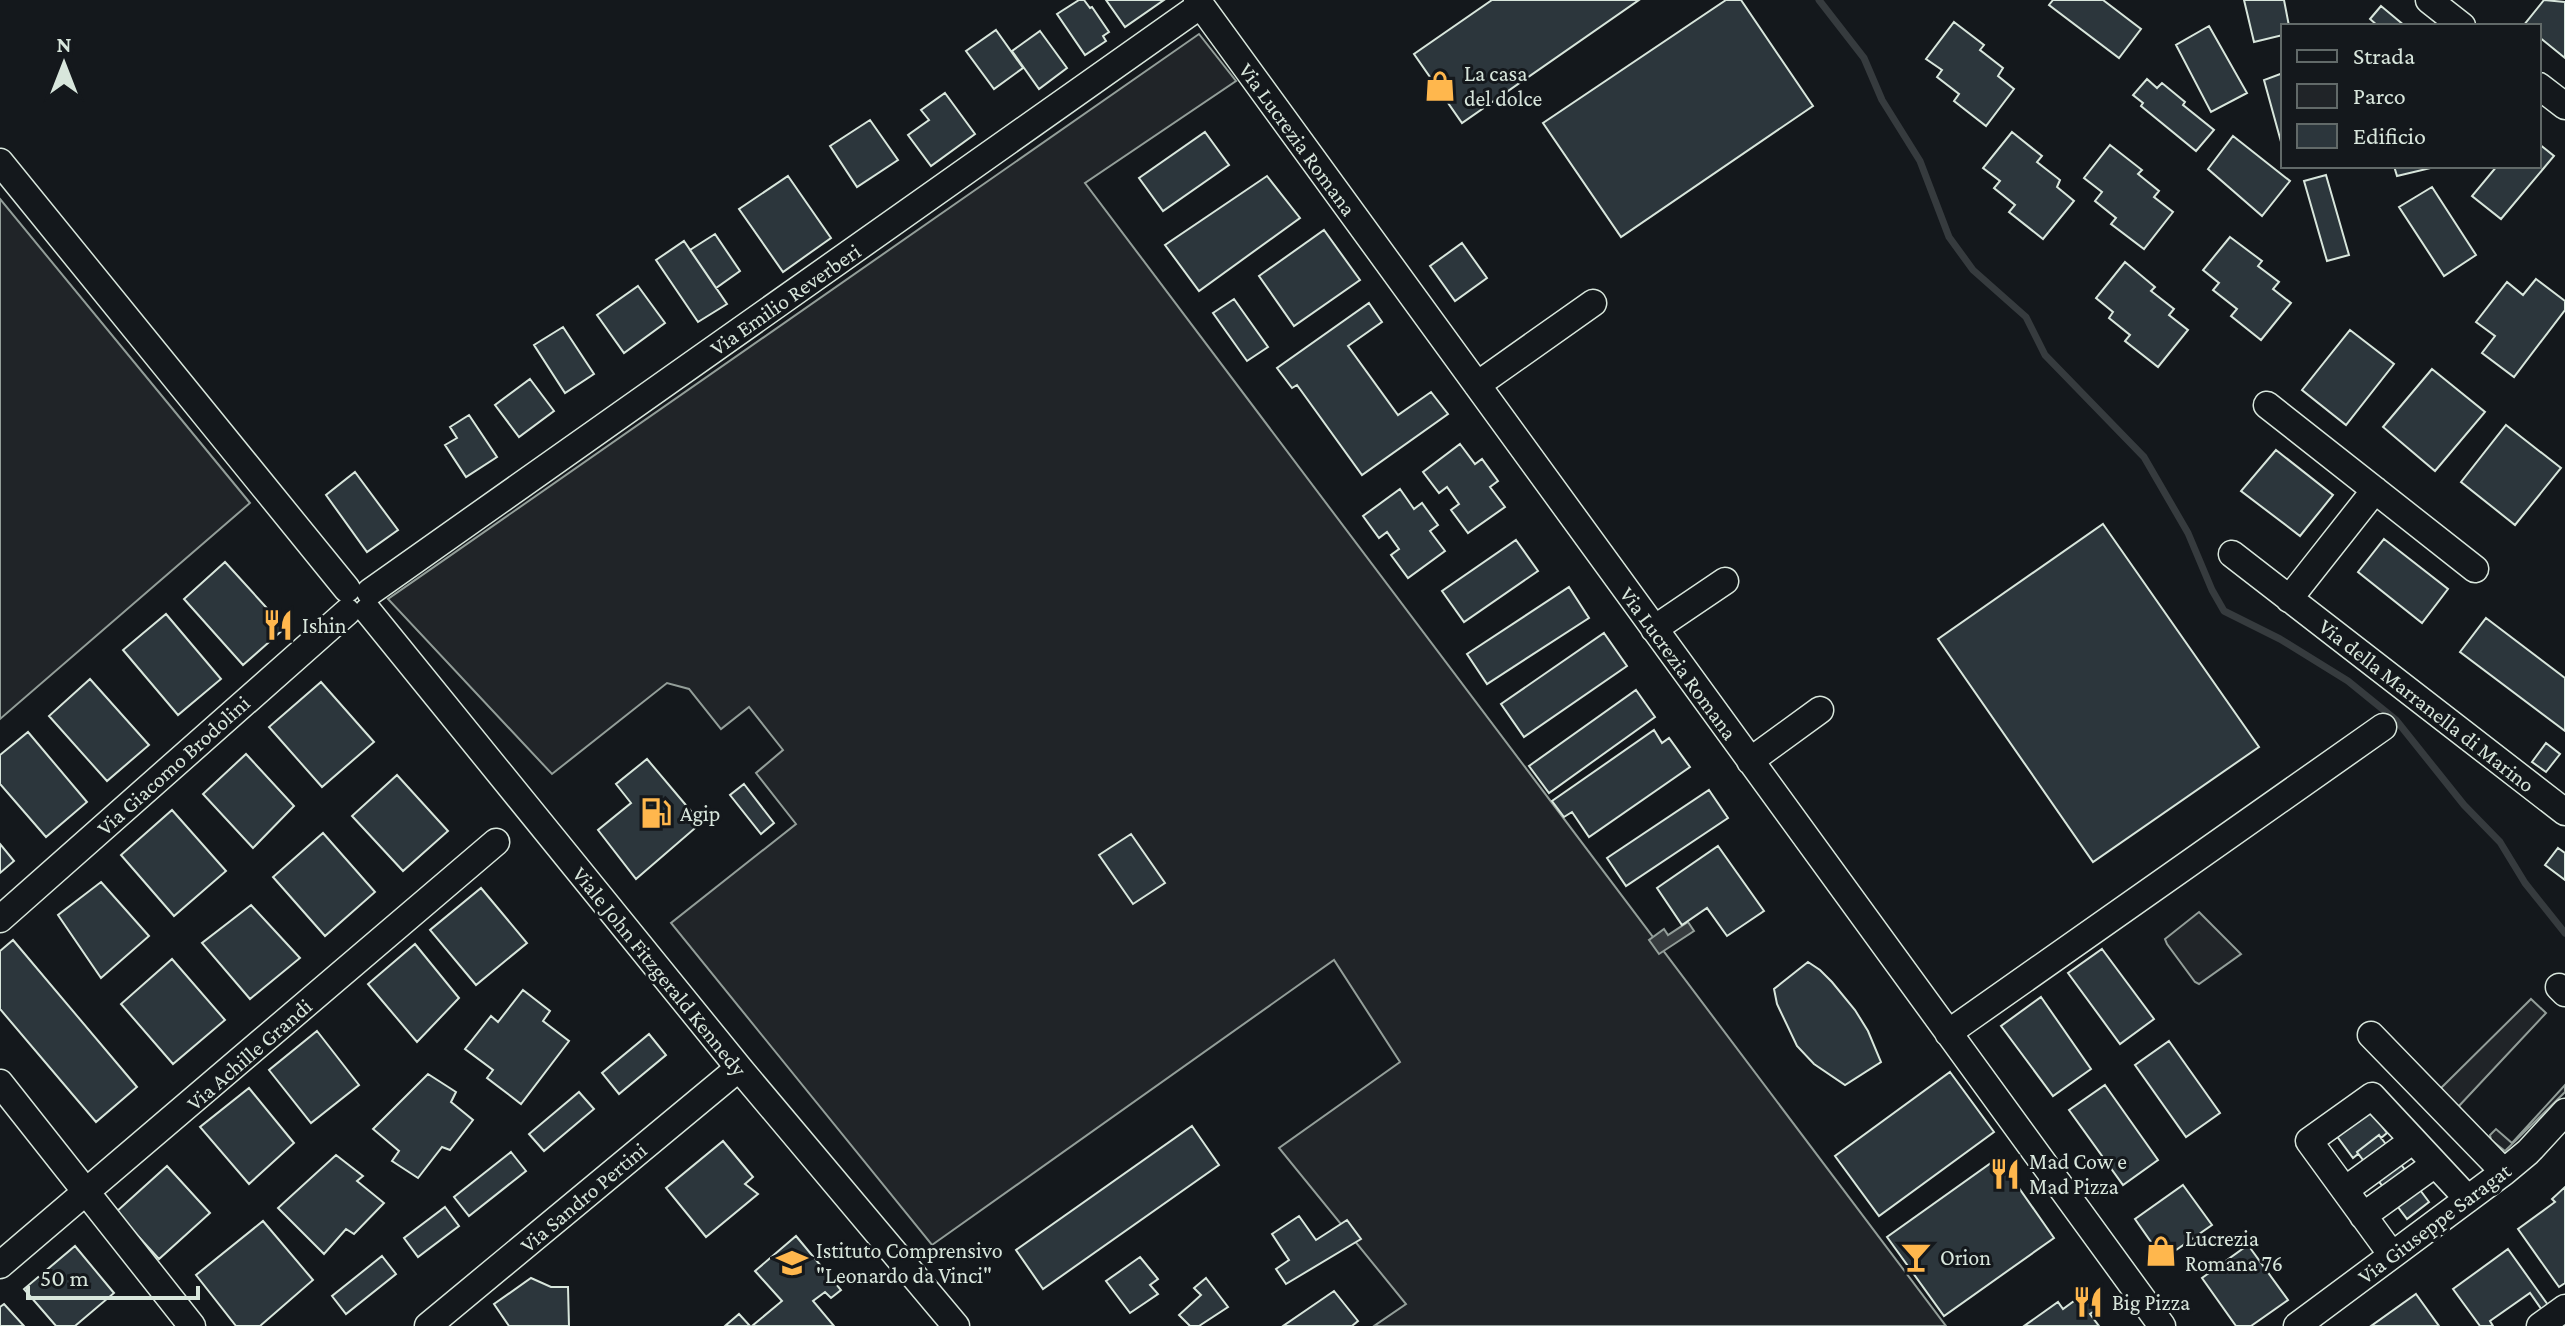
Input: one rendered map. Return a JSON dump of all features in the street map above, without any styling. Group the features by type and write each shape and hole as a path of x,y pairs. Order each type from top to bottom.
{"street":[{"path":"2429,0 2459,24"},
{"name":"Via Lucrezia Romana","path":"1199,3 2162,1326"},
{"name":"Via Emilio Reverberi","path":"358,601 1199,3"},
{"path":"2541,88 2565,106"},
{"name":"Viale John Fitzgerald Kennedy","path":"0,162 739,1068 956,1326"},
{"path":"1477,385 1593,303"},
{"path":"2267,405 2475,569"},
{"path":"2289,599 2375,490"},
{"name":"Via della Marranella di Marino","path":"2232,554 2565,812"},
{"path":"1654,629 1725,581"},
{"name":"Via Giacomo Brodolini","path":"0,919 358,601"},
{"path":"1750,761 1820,710"},
{"path":"1948,1033 2383,727"},
{"name":"Via Achille Grandi","path":"0,1265 496,842"},
{"path":"2371,1035 2504,1172"},
{"name":"Via Sandro Pertini","path":"428,1326 739,1068"},
{"path":"0,1083 192,1326"},
{"path":"2392,1255 2309,1141 2372,1096 2468,1199"},
{"name":"Via Giuseppe Saragat","path":"2297,1326 2504,1172 2528,1152 2565,1112"},
{"path":"2345,1190 2412,1141"},
{"path":"2363,1216 2435,1164"},
{"path":"2540,1326 2565,1308"}],"green space":[{"path":"1199,34 1236,81 1085,183 1946,1326 1374,1326 1406,1304 1279,1148 1400,1062 1334,960 932,1245 671,923 796,824 756,773 783,750 749,707 721,729 689,689 667,683 552,774 388,599"},
{"path":"0,199 250,503 0,719"},
{"path":"2199,912 2241,954 2199,984 2165,939"},
{"path":"2531,999 2546,1013 2458,1107 2439,1090"},
{"path":"2565,1085 2565,1092 2505,1151 2491,1140 2490,1135 2496,1129 2512,1143"}],"shaded area":[{"path":"1688,922 1694,931 1659,954 1649,940 1664,929 1668,935"}],"building":[{"path":"1079,0 1092,7 1109,32 1103,36 1106,41 1085,55 1057,14"},
{"path":"1106,0 1164,0 1125,27"},
{"path":"1492,0 1639,0 1462,123 1414,54"},
{"path":"1726,0 1741,0 1813,106 1621,237 1543,123"},
{"path":"2053,0 2103,0 2141,29 2119,58 2049,5"},
{"path":"2244,0 2284,0 2289,24 2281,24 2281,35 2254,42"},
{"path":"2544,0 2565,2 2565,58 2541,39 2541,24 2525,24"},
{"path":"2381,6 2403,24 2376,24 2370,19"},
{"path":"1954,22 1984,45 1980,50 2003,68 1998,76 2014,89 1986,126 1954,101 1959,94 1937,77 1942,70 1926,59"},
{"path":"2209,26 2247,93 2211,112 2176,45"},
{"path":"996,30 1023,68 994,89 966,51"},
{"path":"1040,31 1067,68 1039,89 1012,51"},
{"path":"2281,74 2281,142 2264,80"},
{"path":"2147,79 2157,88 2162,83 2214,130 2196,151 2141,106 2143,103 2133,95"},
{"path":"945,93 975,134 931,166 908,135 929,120 921,110"},
{"path":"870,120 898,160 857,187 830,146"},
{"path":"1205,132 1229,165 1163,211 1139,178"},
{"path":"2012,132 2042,156 2037,162 2060,180 2057,187 2074,201 2043,239 2009,212 2015,205 1994,188 2000,181 1983,168"},
{"path":"2233,136 2290,181 2262,216 2208,169"},
{"path":"2110,145 2142,170 2138,174 2159,191 2154,197 2173,212 2144,249 2111,224 2116,218 2095,201 2102,192 2084,178"},
{"path":"2541,146 2554,156 2501,219 2472,196 2495,168 2541,168"},
{"path":"2395,168 2431,168 2397,176"},
{"path":"2326,175 2349,255 2327,261 2304,181"},
{"path":"788,176 831,238 783,272 739,209"},
{"path":"1267,176 1300,218 1199,291 1165,245"},
{"path":"2432,187 2476,255 2444,276 2399,207"},
{"path":"1324,230 1360,280 1294,326 1259,276"},
{"path":"715,234 740,271 716,288 690,250"},
{"path":"2230,237 2262,261 2258,266 2279,282 2273,289 2291,303 2261,340 2231,316 2237,309 2213,290 2219,283 2203,270"},
{"path":"684,241 727,304 698,322 656,260"},
{"path":"1462,243 1487,278 1455,301 1430,266"},
{"path":"2125,262 2155,287 2151,291 2174,309 2169,315 2188,330 2158,367 2125,341 2130,335 2109,318 2113,312 2096,298"},
{"path":"2536,279 2565,301 2565,310 2514,377 2482,353 2495,336 2476,322 2507,282 2523,295"},
{"path":"638,286 665,323 624,353 597,315"},
{"path":"1234,299 1268,347 1247,361 1213,313"},
{"path":"1369,303 1382,322 1348,346 1398,415 1431,392 1448,414 1362,475 1297,385 1292,388 1277,368"},
{"path":"563,327 594,374 565,393 534,345"},
{"path":"2350,330 2394,364 2346,425 2302,390"},
{"path":"2432,369 2485,412 2435,471 2383,427"},
{"path":"530,379 554,411 519,437 495,405"},
{"path":"469,415 497,457 466,477 445,445 457,438 450,427"},
{"path":"2506,425 2561,468 2515,525 2461,482"},
{"path":"1460,444 1475,464 1482,459 1498,481 1490,487 1505,507 1468,533 1451,510 1459,504 1447,487 1439,493 1423,472"},
{"path":"2276,450 2333,495 2300,536 2241,491"},
{"path":"355,472 398,530 367,552 326,495"},
{"path":"1400,489 1414,509 1422,503 1438,525 1430,531 1445,551 1408,578 1391,555 1399,549 1387,532 1379,538 1363,516"},
{"path":"2103,524 2259,747 2093,862 1938,639"},
{"path":"2384,539 2448,589 2422,623 2358,572"},
{"path":"1516,540 1538,571 1464,622 1442,591"},
{"path":"225,562 285,628 243,665 184,599"},
{"path":"1569,587 1589,618 1487,684 1467,654"},
{"path":"166,614 221,679 178,715 123,650"},
{"path":"2486,618 2565,678 2565,731 2460,652"},
{"path":"1604,633 1627,666 1524,737 1501,704"},
{"path":"90,679 149,745 107,781 49,716"},
{"path":"321,682 374,742 322,787 269,727"},
{"path":"1636,690 1655,717 1549,793 1529,766"},
{"path":"1654,730 1662,743 1669,738 1690,767 1589,837 1572,812 1564,817 1552,801"},
{"path":"28,732 87,802 46,837 0,784 0,755"},
{"path":"2546,743 2560,754 2546,772 2532,762"},
{"path":"246,754 294,806 253,848 203,794"},
{"name":"Agip","path":"647,759 701,823 636,879 598,830 631,803 616,784"},
{"path":"397,775 448,831 403,871 352,816"},
{"path":"744,784 774,823 761,834 730,795"},
{"path":"1709,790 1728,818 1626,886 1607,858"},
{"path":"172,810 226,871 174,916 121,855"},
{"path":"323,833 375,892 325,936 273,877"},
{"path":"1131,834 1165,883 1133,904 1099,855"},
{"path":"0,844 14,861 0,873"},
{"path":"1718,846 1764,911 1727,936 1707,908 1682,925 1657,888"},
{"path":"2558,848 2565,853 2565,880 2545,865"},
{"path":"101,882 149,936 101,978 58,915"},
{"path":"481,888 527,943 476,985 430,930"},
{"path":"251,905 300,958 250,999 202,943"},
{"path":"13,940 137,1087 96,1122 0,1009 0,951"},
{"path":"415,944 459,998 417,1042 368,984"},
{"path":"2102,949 2154,1019 2120,1044 2068,973"},
{"path":"172,959 225,1020 173,1064 121,1004"},
{"path":"1808,962 1832,982 1855,1010 1881,1062 1845,1085 1814,1064 1797,1046 1777,1004 1774,989"},
{"path":"523,990 550,1011 543,1021 569,1041 521,1104 487,1078 493,1070 465,1049 491,1016 498,1022"},
{"path":"2041,997 2091,1069 2053,1096 2001,1026"},
{"path":"317,1031 359,1085 311,1123 269,1070"},
{"path":"649,1034 666,1055 619,1094 602,1073"},
{"path":"2169,1041 2220,1113 2186,1137 2135,1065"},
{"path":"1950,1072 1994,1132 1879,1216 1835,1156"},
{"path":"428,1074 456,1092 451,1102 473,1120 450,1150 442,1147 418,1178 392,1161 399,1151 373,1129"},
{"path":"2105,1085 2158,1160 2123,1185 2069,1110"},
{"path":"249,1088 294,1143 249,1184 200,1127"},
{"path":"579,1092 594,1109 544,1151 529,1134"},
{"path":"2370,1110 2387,1133 2381,1138 2379,1135 2353,1158 2336,1135"},
{"path":"1192,1126 1219,1165 1043,1289 1016,1250"},
{"path":"2379,1135 2429,1202 2407,1219 2357,1152"},
{"path":"723,1141 753,1177 745,1184 758,1194 706,1237 666,1188"},
{"path":"511,1152 526,1171 469,1216 454,1197"},
{"path":"336,1155 363,1176 357,1181 384,1203 354,1234 346,1229 324,1254 278,1208"},
{"path":"1998,1158 2054,1238 1944,1316 1887,1237"},
{"path":"167,1166 210,1213 159,1259 116,1212"},
{"path":"2183,1185 2212,1225 2163,1259 2135,1219"},
{"path":"2565,1187 2565,1283 2559,1287 2518,1229 2555,1202 2552,1199"},
{"path":"445,1207 459,1226 418,1257 404,1238"},
{"path":"1299,1216 1316,1240 1347,1220 1361,1239 1286,1284 1276,1269 1289,1260 1272,1234"},
{"path":"263,1221 313,1280 260,1326 236,1326 196,1275"},
{"path":"796,1236 841,1290 831,1298 825,1292 813,1301 834,1326 752,1326 782,1301 755,1271"},
{"path":"2248,1245 2288,1300 2251,1326 2236,1326 2202,1278"},
{"path":"75,1246 114,1293 75,1326 56,1326 24,1289"},
{"path":"2508,1249 2548,1305 2542,1310 2530,1293 2490,1321 2493,1326 2480,1326 2453,1289"},
{"path":"382,1256 396,1274 346,1314 332,1296"},
{"path":"1140,1257 1158,1279 1150,1285 1158,1294 1130,1313 1106,1281"},
{"path":"531,1278 551,1287 568,1287 569,1326 509,1326 494,1304"},
{"path":"1206,1278 1228,1307 1199,1326 1190,1326 1179,1315 1201,1295 1194,1288"},
{"path":"1334,1291 1358,1321 1352,1326 1283,1326"},
{"path":"2085,1293 2097,1309 2090,1314 2099,1326 2024,1326 2058,1302 2063,1309"},
{"path":"2416,1294 2439,1326 2371,1326"},
{"path":"4,1304 24,1326 0,1326 0,1307"},
{"path":"739,1314 750,1326 725,1326"}],"waterway":[{"path":"1819,0 1864,58 1882,100 1920,161 1949,237 1973,270 2026,317 2045,355 2144,457 2188,533 2224,611 2280,639 2348,681 2396,720 2464,805 2500,842 2525,883 2565,933"}],"place":[{"name":"La casa del dolce","path":"1440,86"},
{"name":"Ishin","path":"278,625"},
{"name":"Agip","path":"656,813"},
{"name":"Mad Cow e Mad Pizza","path":"2005,1174"},
{"name":"Lucrezia Romana 76","path":"2161,1251"},
{"name":"Orion","path":"1916,1257"},
{"name":"Istituto Comprensivo \"Leonardo da Vinci\"","path":"792,1263"},
{"name":"Big Pizza","path":"2088,1302"}]}
